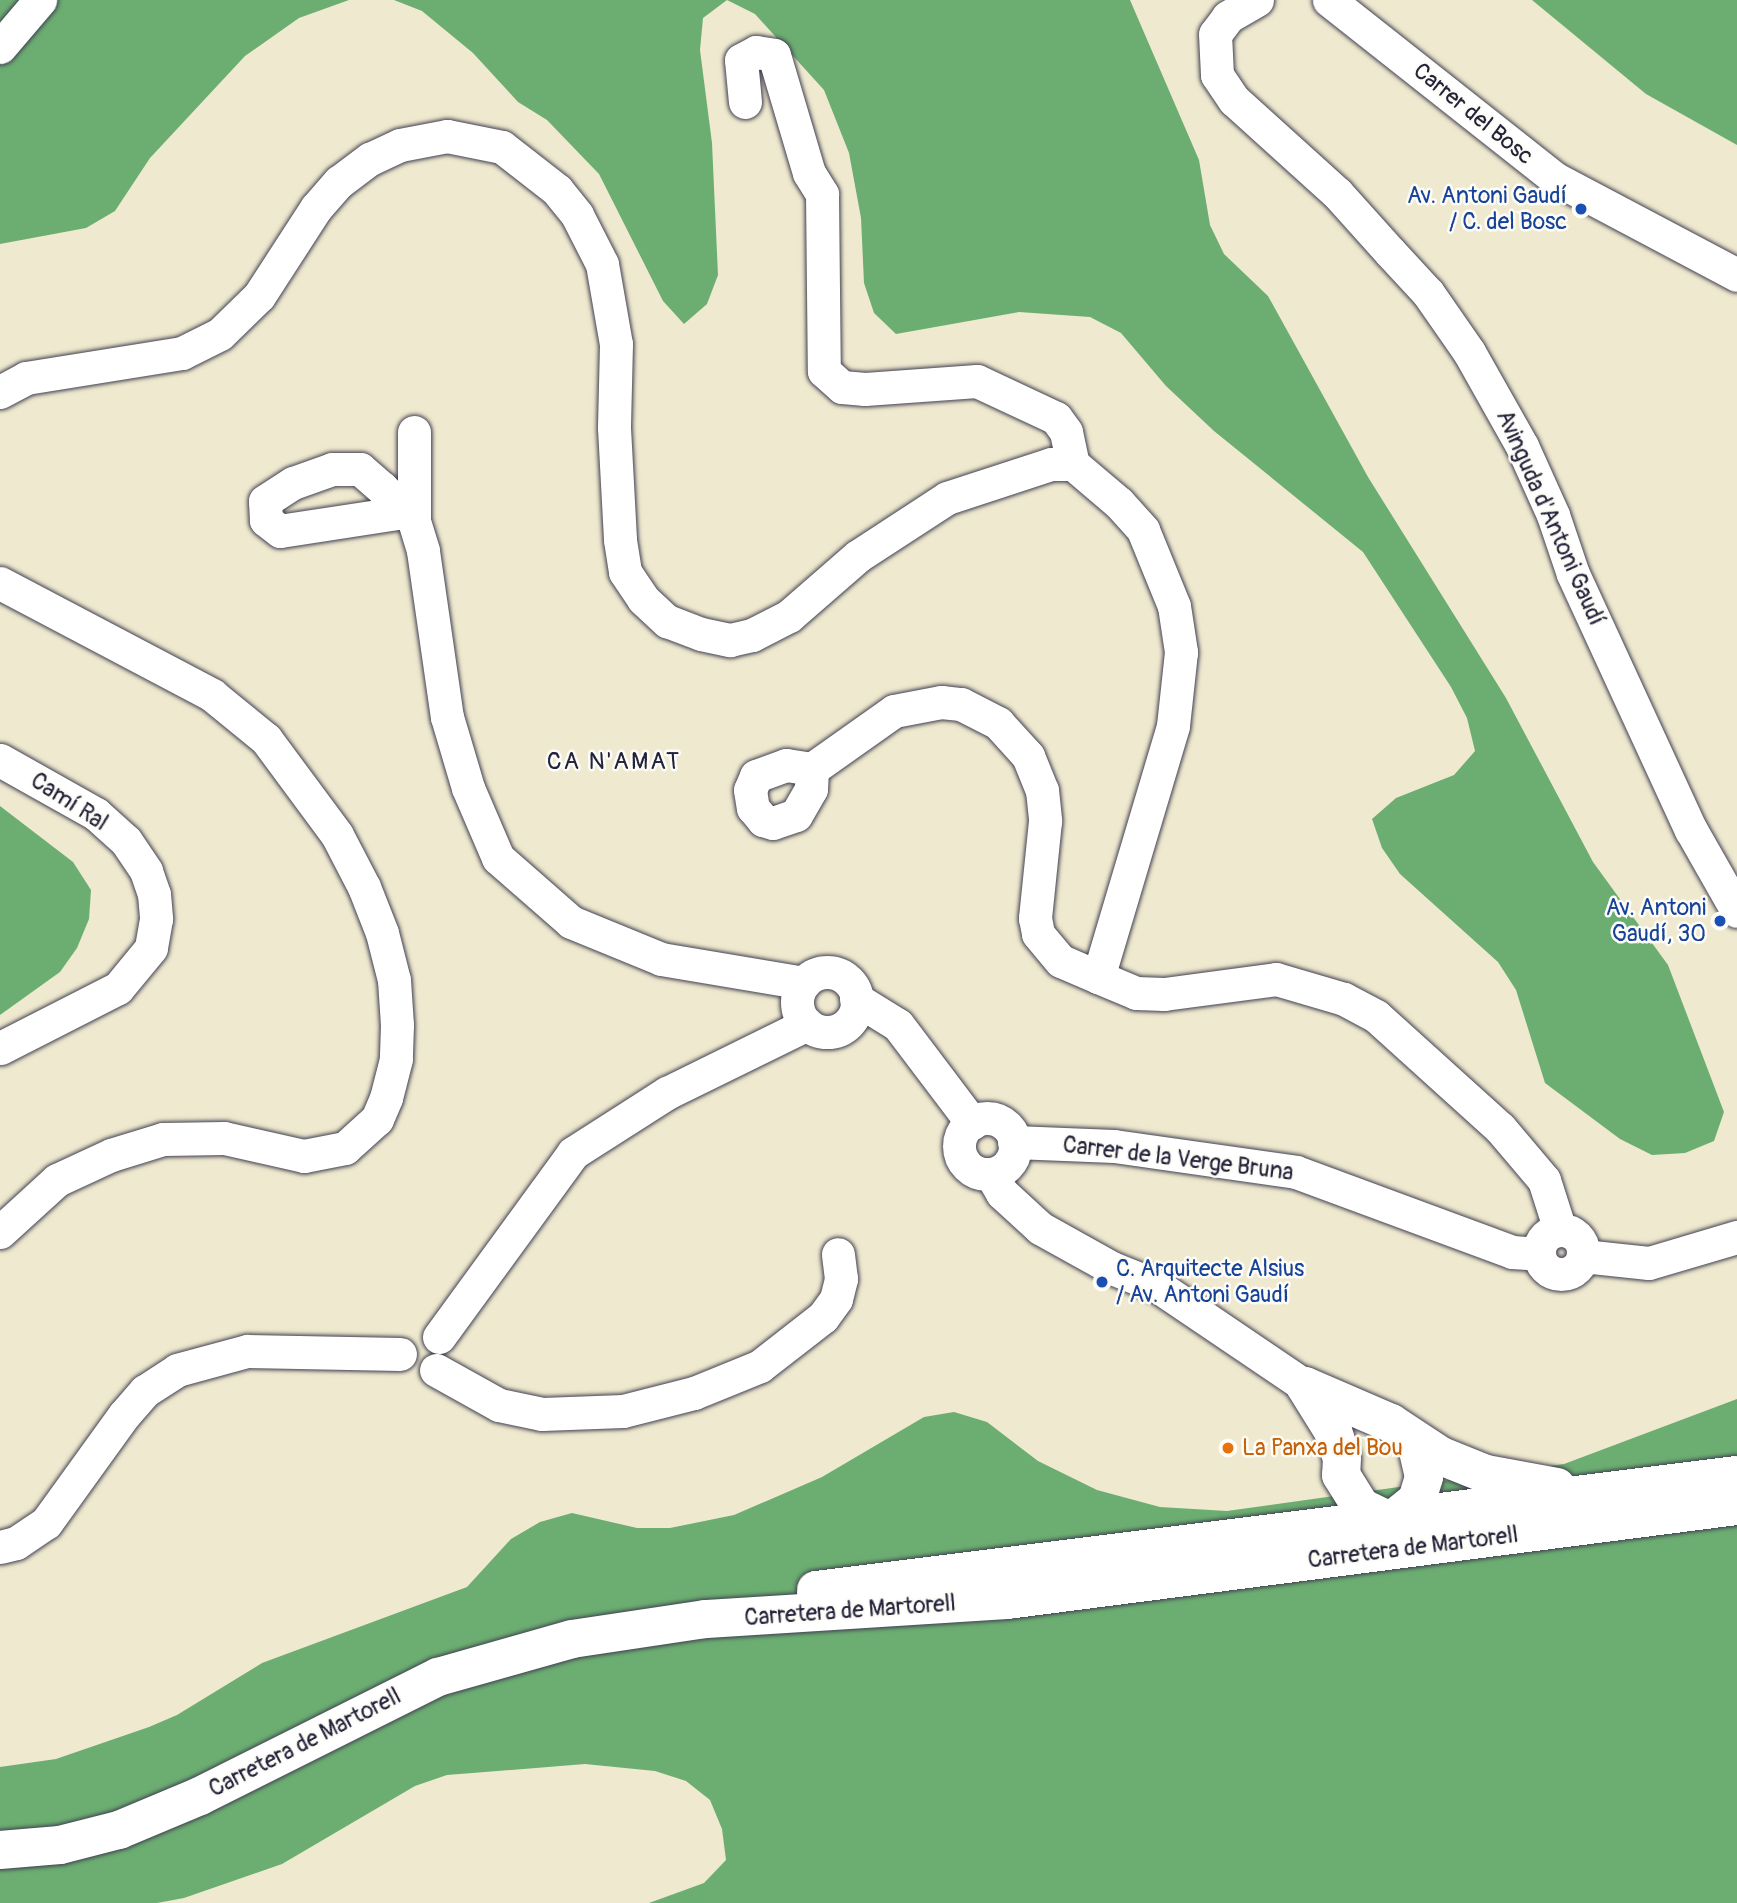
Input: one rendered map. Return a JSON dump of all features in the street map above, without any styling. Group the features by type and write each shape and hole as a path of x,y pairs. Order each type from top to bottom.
{"main road":[{"path":"1305,1386 1486,1474 1597,1493"},
{"path":"1305,1386 1334,1431 1341,1466 1361,1507 1391,1522 1421,1532 1486,1539"},
{"path":"1209,1538 1262,1517 1314,1506 1363,1430 1377,1423 1403,1432 1424,1477 1417,1500 1391,1522 1307,1561"},
{"path":"706,1619 771,1597 1209,1538 1391,1522 1737,1475"},
{"name":"Carretera de Martorell","path":"0,1850 60,1845 119,1830 200,1796 438,1677 490,1660 572,1639 706,1619 914,1609 1737,1506"}],"street":[{"path":"0,47 40,0"},
{"name":"Avinguda d'Antoni Gaudí","path":"1257,0 1227,17 1215,34 1217,75 1234,100 1336,193 1405,268 1469,352 1522,446 1553,515 1573,574 1691,830 1737,911"},
{"name":"Carrer del Bosc","path":"1329,0 1554,178 1737,275"},
{"path":"745,103 741,60 756,52 774,55 809,173 822,194 824,371 842,387 865,389 977,381 1056,418 1066,432 1073,464 1119,503 1143,530 1174,606 1181,652 1173,726 1098,977"},
{"path":"0,392 26,378 151,361 202,345 220,334 259,296 316,208 339,182 400,145 466,137 517,156 557,190 578,215 602,264 616,344 614,428 625,572 643,599 667,621 730,640 752,635 789,616 858,556 947,498 1051,464 1073,464"},
{"path":"414,432 409,517 425,563 447,717 468,788 498,858 571,922 661,959 804,983"},
{"path":"0,583 34,605 89,628 212,695 266,739 337,835 364,887 394,980 397,1025 396,1059 386,1098 377,1119 345,1148 304,1156 224,1138 163,1139 111,1155 57,1180 0,1232"},
{"path":"812,769 869,726 894,711 918,705 961,704 998,723 1028,756 1042,790 1045,821 1035,918 1038,934 1061,961 1136,993 1164,994 1276,979 1312,986 1355,1004 1430,1061 1500,1128 1544,1180 1550,1242 1578,1238 1583,1256 1649,1263 1737,1237"},
{"name":"Camí Ral","path":"0,760 96,814 126,841 146,871 154,894 151,947 140,967 118,988 89,1006 0,1048"},
{"path":"835,973 853,988 856,999 855,1011 839,1029 817,1030 807,1024 797,1005 804,983 812,976 835,973"},
{"path":"856,999 898,1025 972,1123"},
{"path":"439,1337 573,1153 667,1093 807,1024"},
{"path":"998,1121 1014,1142 1008,1164 991,1174 975,1172 962,1157 960,1138 972,1123 998,1121"},
{"name":"Carrer de la Verge Bruna","path":"1014,1142 1114,1146 1296,1172 1512,1252 1550,1242"},
{"path":"991,1174 1002,1193 1040,1228 1112,1268 1159,1287 1305,1386"},
{"path":"436,1370 445,1356 439,1337 429,1330 412,1331 405,1337 400,1354 406,1368 416,1374 436,1370 499,1405 542,1414 623,1410 694,1393 760,1366 823,1317 836,1299 841,1279 838,1254"},
{"path":"0,1547 16,1542 46,1523 124,1415 145,1391 177,1370 247,1351 400,1354"}],"green space":[{"path":"0,0 349,0 299,18 245,56 150,158 115,211 86,228 0,244"},
{"path":"394,0 727,0 703,18 700,50 712,143 718,275 707,304 684,324 663,301 599,174 547,120 518,102 473,53 422,11"},
{"path":"727,0 1130,0 1199,160 1210,225 1224,254 1268,296 1368,477 1506,698 1593,862 1668,965 1724,1112 1714,1141 1685,1153 1652,1155 1620,1139 1545,1083 1516,990 1498,962 1400,874 1382,848 1372,819 1396,798 1454,775 1475,751 1467,718 1451,687 1363,552 1214,431 1166,386 1121,333 1090,317 1019,312 896,334 874,313 864,283 861,218 849,153 824,90 755,14"},
{"path":"1532,0 1737,0 1737,145 1646,94"},
{"path":"0,806 73,862 91,890 89,919 77,948 60,972 0,1015"},
{"path":"1737,1399 1737,1903 649,1903 704,1883 726,1860 722,1829 710,1800 686,1781 655,1771 585,1764 447,1775 415,1786 282,1864 184,1898 157,1903 0,1903 0,1767 56,1759 149,1727 177,1715 262,1663 467,1587 511,1539 540,1522 572,1513 637,1528 670,1528 734,1515 822,1477 924,1417 954,1412 987,1422 1038,1461 1097,1490 1160,1507 1227,1511 1564,1464"}],"place":[{"name":"Av. Antoni Gaudí / C. del Bosc","path":"1581,209"},
{"name":"Av. Antoni Gaudí, 30","path":"1720,921"},
{"name":"C. Arquitecte Alsius / Av. Antoni Gaudí","path":"1102,1282"},
{"name":"La Panxa del Bou","path":"1228,1448"}],"district":[{"name":"CA N'AMAT","path":"614,762"}]}
